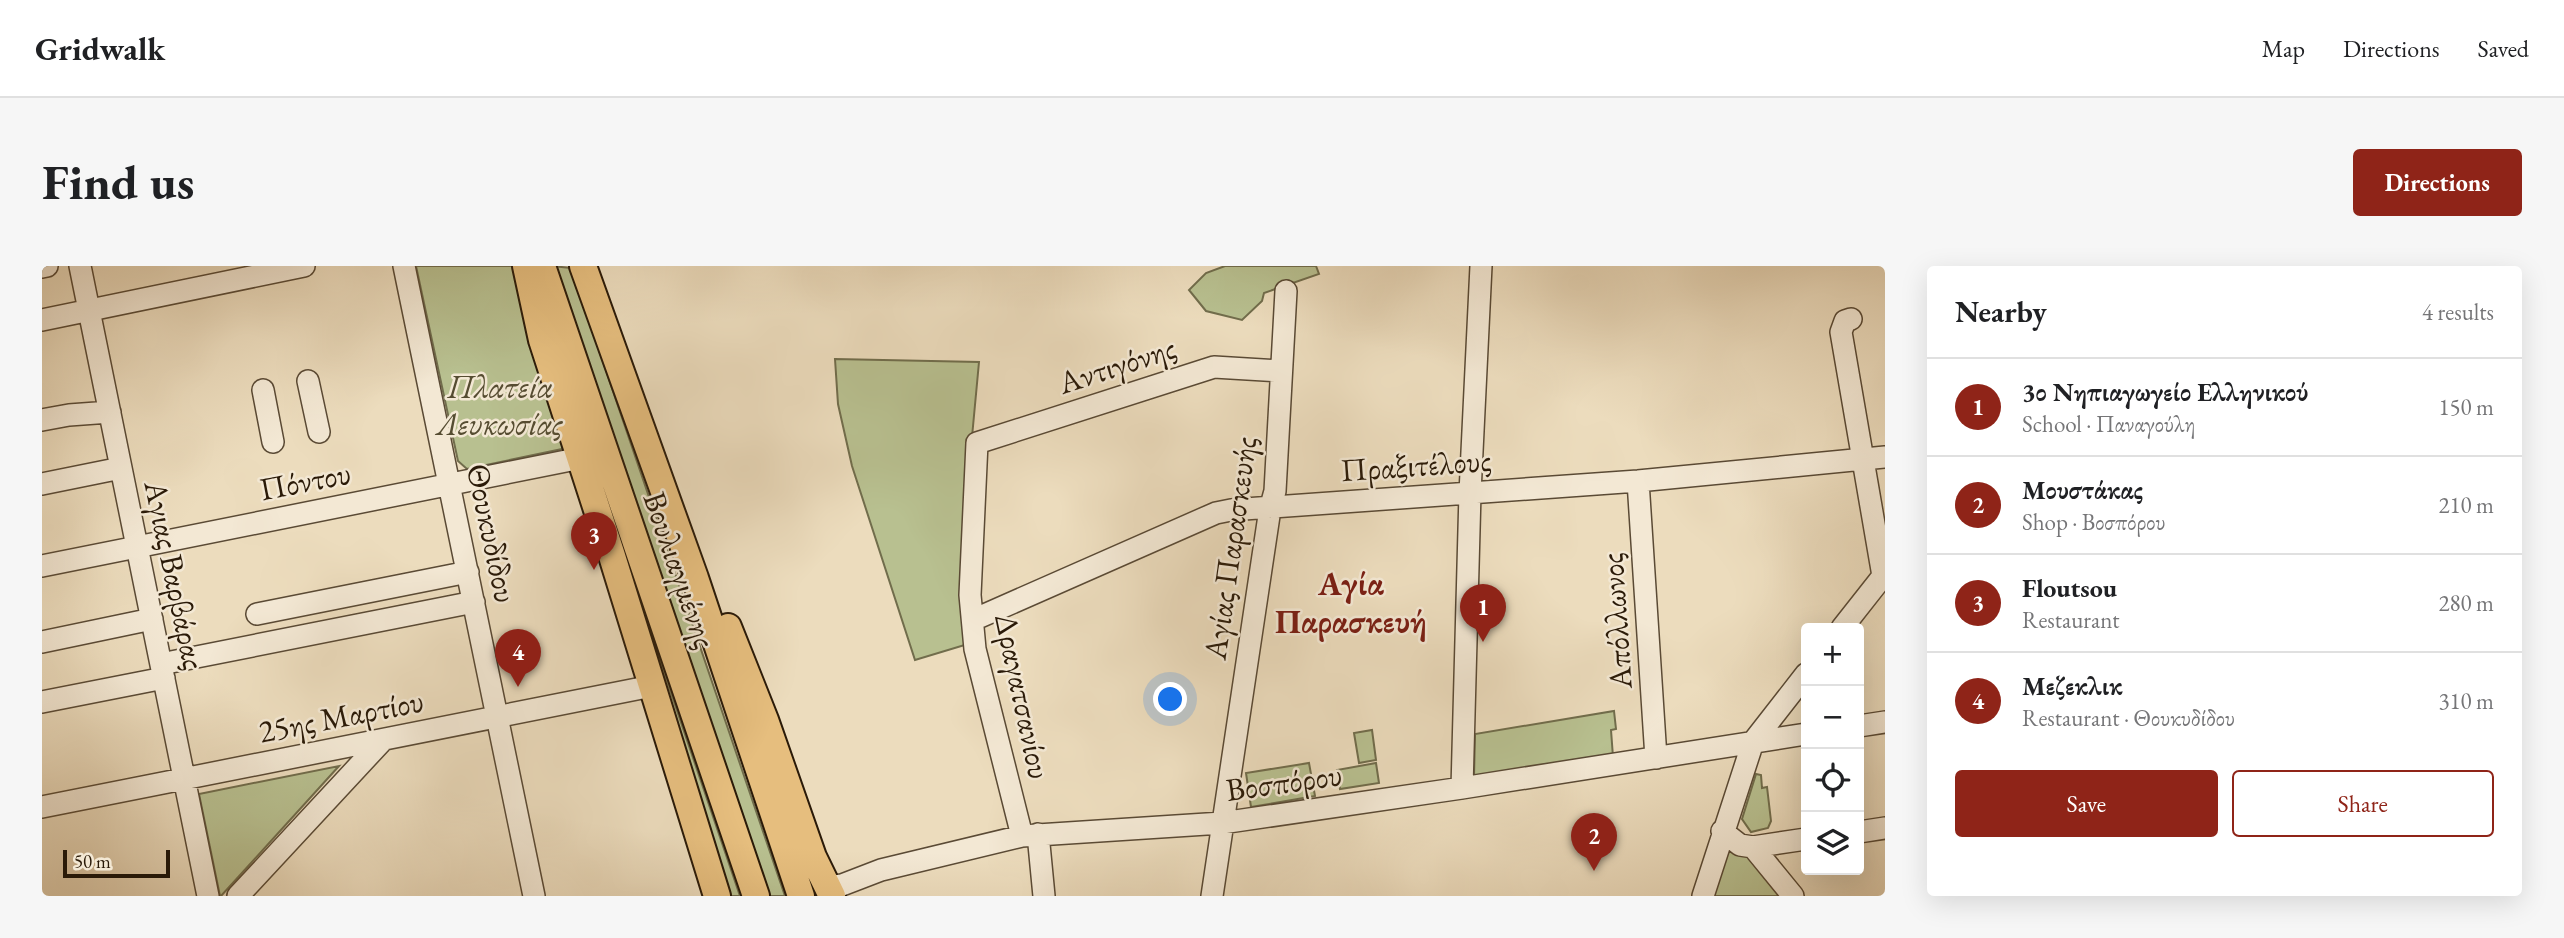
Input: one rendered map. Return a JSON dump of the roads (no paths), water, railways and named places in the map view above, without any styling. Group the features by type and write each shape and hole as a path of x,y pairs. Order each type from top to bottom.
{"main road":[{"path":"526,266 542,340 717,896"},
{"name":"Βουλιαγμένης","path":"542,266 755,896"},
{"name":"Βουλιαγμένης","path":"583,266 695,578 802,896"},
{"name":"Βουλιαγμένης","path":"695,578 730,631 765,720 809,846 830,891"}],"street":[{"path":"42,267 47,266"},
{"name":"Αγιας Βαρβάρας","path":"80,266 208,896"},
{"path":"42,320 304,266"},
{"name":"Θουκυδίδου","path":"404,266 534,896"},
{"path":"1462,789 1470,492 1481,266"},
{"name":"Αγίας Παρασκευής","path":"1212,896 1270,509 1275,491 1286,291"},
{"path":"1846,623 1884,576 1841,332 1845,321 1851,319"},
{"name":"Αντιγόνης","path":"977,443 1214,367 1280,370"},
{"path":"308,381 319,432"},
{"path":"263,390 273,442"},
{"path":"42,420 110,412"},
{"name":"Δραγατσανίου","path":"977,443 970,595 975,649 1030,835 1044,896"},
{"name":"Πραξιτέλους","path":"973,620 1216,513 1638,481 1885,457"},
{"name":"Πόντου","path":"42,566 581,458"},
{"path":"42,484 121,468"},
{"name":"Απόλλωνος","path":"1638,481 1656,758"},
{"path":"257,614 468,572"},
{"path":"42,702 162,671 474,602"},
{"path":"42,642 152,619"},
{"path":"1703,896 1753,742 1801,680"},
{"name":"25ης Μαρτίου","path":"42,807 652,686"},
{"path":"1864,725 1885,722"},
{"name":"Βοσπόρου","path":"830,891 881,870 1030,835 1222,823 1462,789 1801,735"},
{"path":"238,896 382,741"},
{"path":"1864,831 1885,828"},
{"path":"1722,831 1740,845 1753,847 1801,840"},
{"path":"1753,847 1793,896"}],"place":[{"name":"Floutsou","path":"594,570"},
{"name":"3ο Νηπιαγωγείο Ελληνικού","path":"1483,642"},
{"name":"Μεζεκλικ","path":"518,687"},
{"name":"Μουστάκας","path":"1594,871"}],"district":[{"name":"Αγία Παρασκευή","path":"1351,602"}],"park label":[{"name":"Πλατεία Λευκωσίας","path":"500,406"}]}
